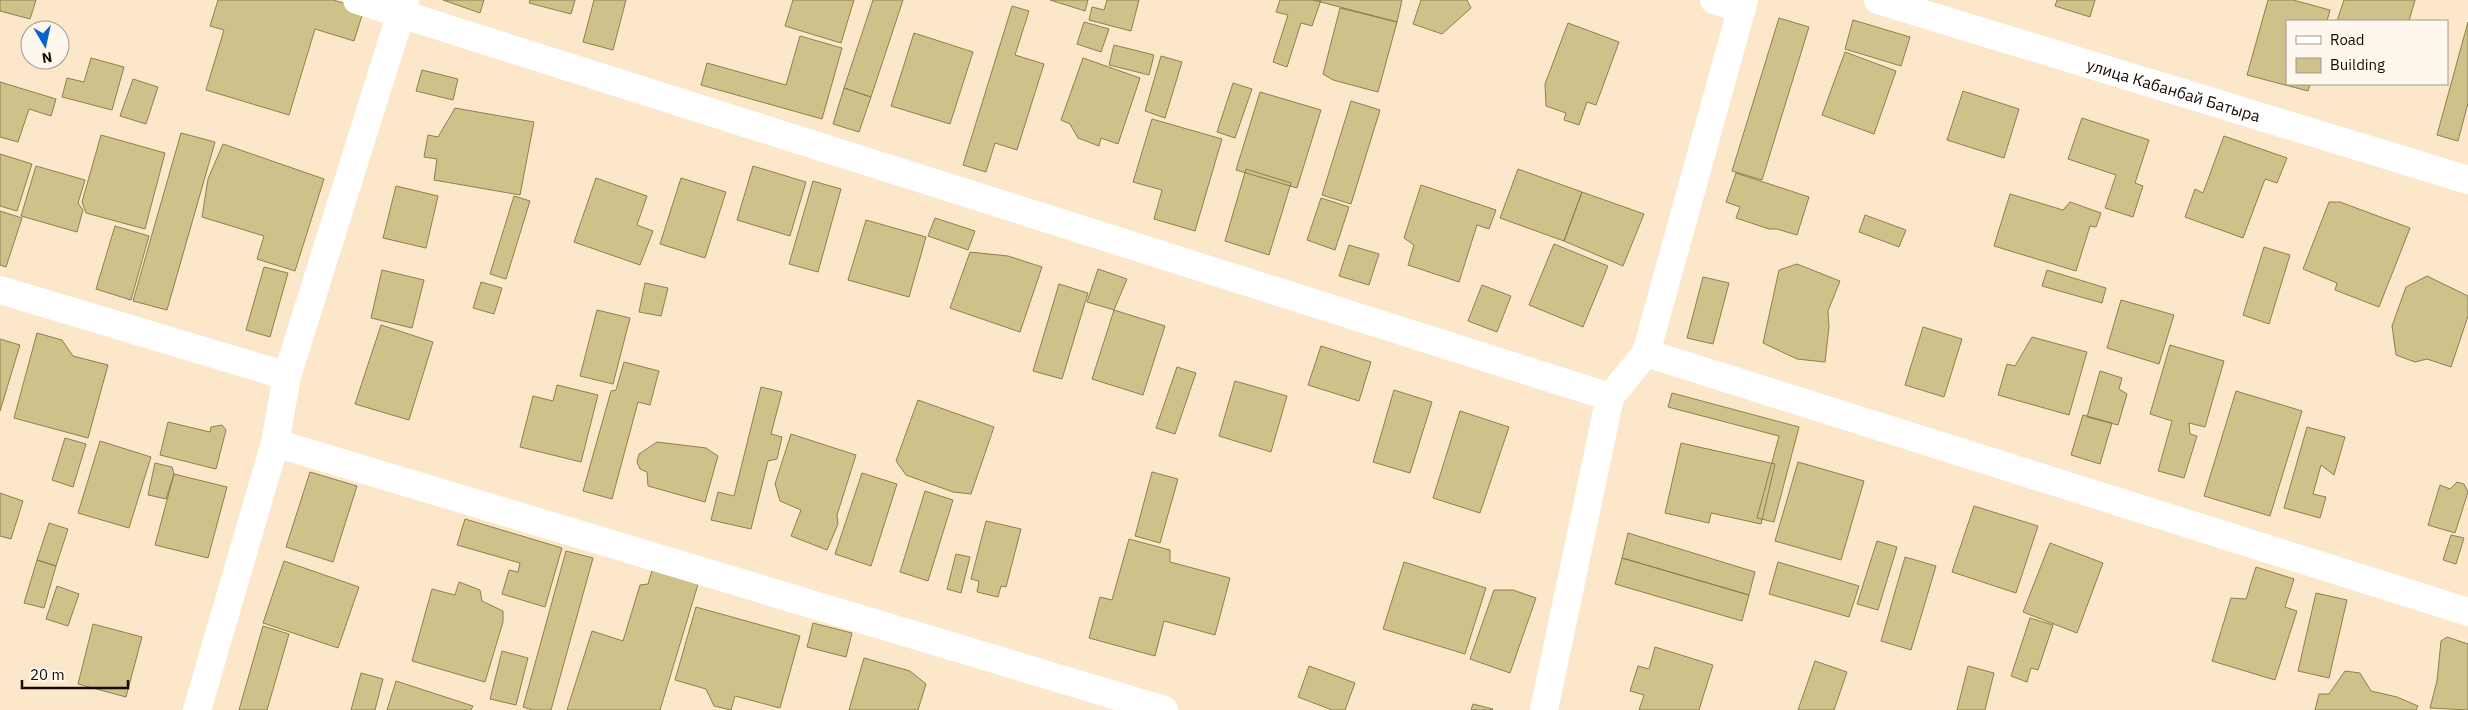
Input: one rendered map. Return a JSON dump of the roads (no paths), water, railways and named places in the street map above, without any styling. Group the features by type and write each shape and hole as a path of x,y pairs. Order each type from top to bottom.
{"street":[{"path":"357,0 403,7 1610,397"},
{"path":"1544,710 1610,397 1646,353 1743,4 1714,0"},
{"name":"улица Кабанбай Батыра","path":"1878,0 2468,180"},
{"path":"197,710 275,443 286,376 403,7"},
{"path":"0,290 286,376"},
{"path":"1646,353 2468,612"},
{"path":"275,443 1164,710"}]}
